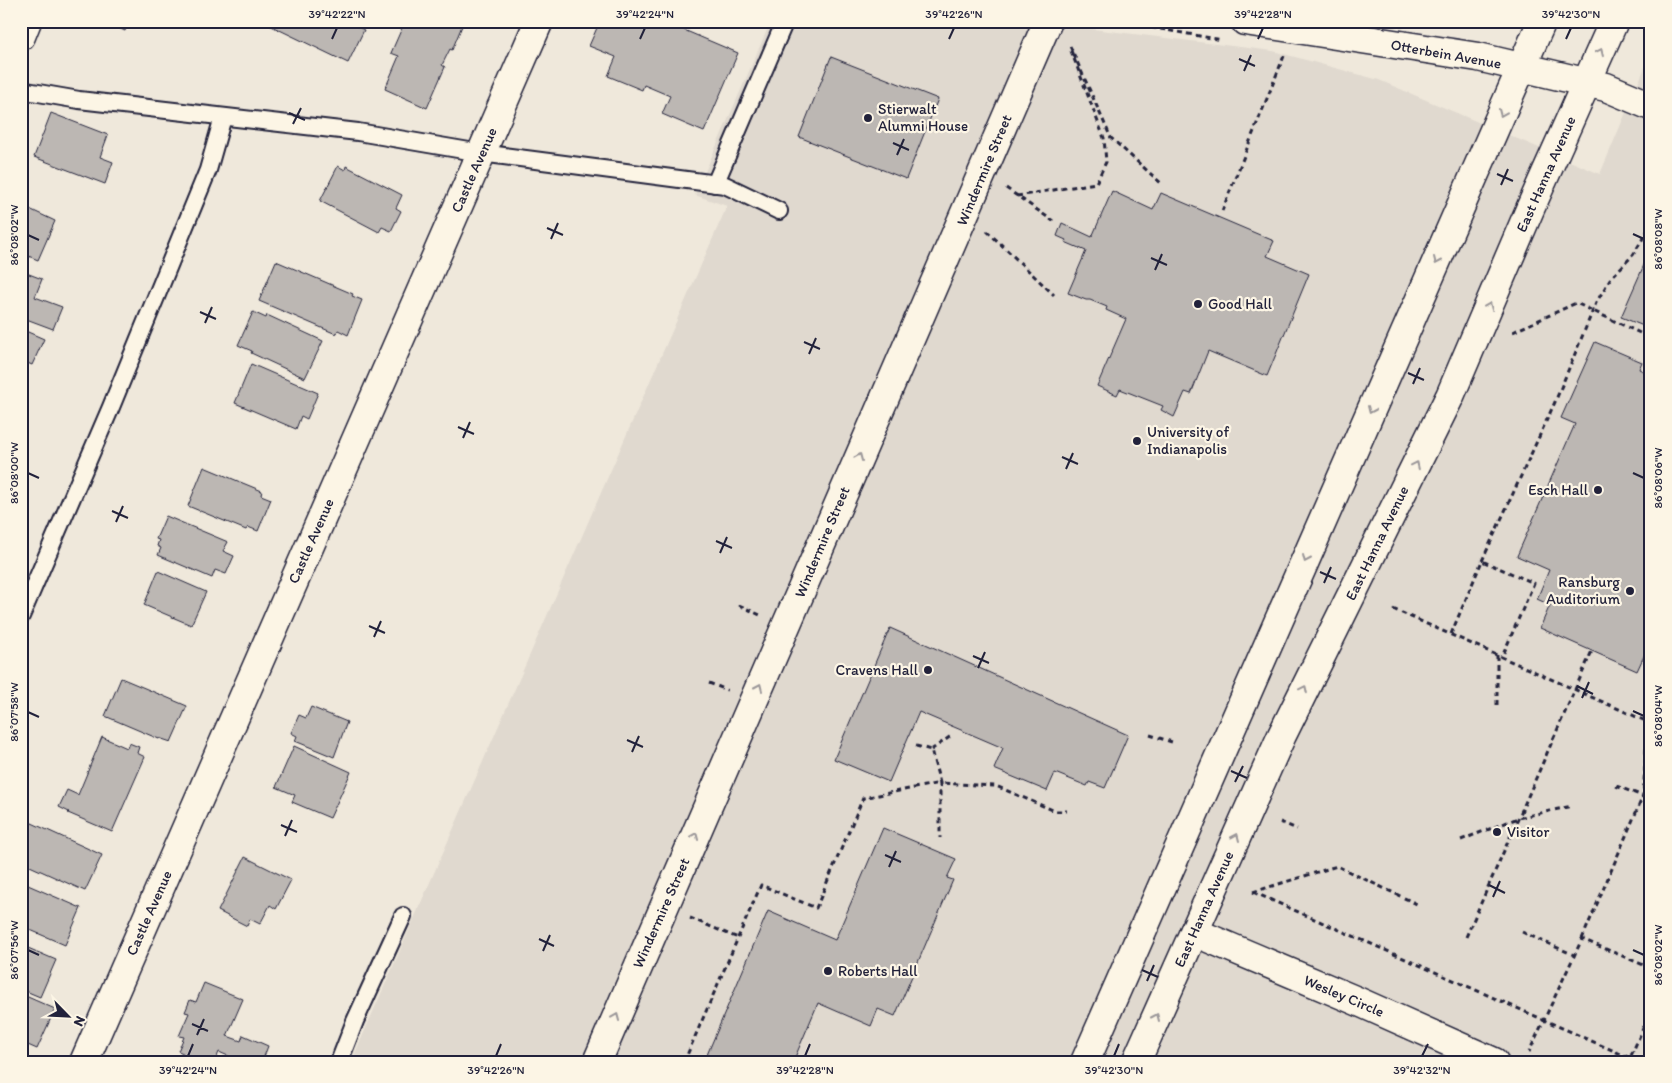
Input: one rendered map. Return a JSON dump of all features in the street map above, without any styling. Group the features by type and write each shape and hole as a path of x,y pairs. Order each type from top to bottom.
{"street":[{"path":"21,36 28,21"},
{"name":"Castle Avenue","path":"84,1062 539,21"},
{"path":"1085,1062 1542,21"},
{"name":"East Hanna Avenue","path":"1136,1062 1282,735 1450,396 1614,21"},
{"name":"Otterbein Avenue","path":"1237,31 1478,57 1586,82 1651,106"},
{"name":"Windermire Street","path":"597,1062 936,279 1060,32"},
{"name":"Wesley Circle","path":"1194,932 1494,1062"}],"lane":[{"path":"715,184 785,21"},
{"path":"21,90 79,100 358,132 481,153 725,185 779,211"},
{"path":"21,616 111,407 208,170 223,117"},
{"path":"339,1062 355,1021 404,916"}],"path":[{"path":"1116,21 1237,31"},
{"path":"1060,32 1111,138 1162,184"},
{"path":"1017,196 1096,183 1106,162 1104,138 1060,32"},
{"path":"1222,211 1286,51"},
{"path":"1004,186 1053,221"},
{"path":"1450,634 1555,402 1592,311 1610,279 1633,255 1651,225"},
{"path":"986,230 1054,295"},
{"path":"1513,332 1576,303 1640,333 1651,345"},
{"path":"1482,561 1534,583 1502,657"},
{"path":"1394,609 1648,722"},
{"path":"1466,937 1592,651"},
{"path":"1497,654 1497,708"},
{"path":"1528,1052 1582,939 1642,796 1648,722 1651,716"},
{"path":"1150,735 1172,742"},
{"path":"916,746 931,750 951,736"},
{"path":"931,750 940,783 940,838"},
{"path":"684,1062 761,885 816,908 863,798 940,783 996,786 1055,811 1067,811"},
{"path":"1616,786 1642,796 1651,792"},
{"path":"1461,840 1518,818 1572,806"},
{"path":"1280,822 1297,829"},
{"path":"1419,905 1337,866 1252,892 1636,1062"},
{"path":"664,907 738,938"},
{"path":"1522,932 1574,956"},
{"path":"1582,939 1651,968"},
{"path":"1629,1060 1651,1010"}],"shaded area":[{"name":"University of Indianapolis","path":"771,21 1027,21 1273,51 1379,80 1600,174 1651,53 1651,1062 351,1062 727,206 695,195"}],"building":[{"path":"103,21 138,21 135,27 128,23 125,31"},
{"path":"261,21 346,21 364,30 348,63"},
{"path":"405,21 413,25 414,21 464,21 452,50 450,49 442,65 445,67 427,108 385,89 399,56 391,53"},
{"path":"600,21 682,21 687,23 684,30 738,53 704,132 662,114 670,96 644,85 642,90 608,76 616,57 589,46"},
{"name":"Stierwalt Alumni House","path":"831,57 938,99 906,179 799,137"},
{"path":"51,113 108,135 100,157 113,162 105,184 34,157"},
{"path":"338,166 345,170 346,166 402,195 396,208 401,211 391,231 382,227 379,232 320,201"},
{"name":"Good Hall","path":"1112,191 1153,210 1161,193 1274,241 1267,256 1309,274 1267,376 1208,351 1191,394 1185,392 1174,417 1161,410 1163,406 1120,389 1117,395 1097,386 1126,319 1106,310 1107,307 1068,293 1086,251 1065,242 1066,240 1057,236 1062,223 1092,237"},
{"path":"21,205 55,221 38,260 21,253"},
{"path":"1651,249 1651,329 1621,317"},
{"path":"276,261 353,294 352,296 362,300 348,335 338,330 336,334 259,301"},
{"path":"21,271 42,279 35,297 62,307 53,329 21,317"},
{"path":"253,312 266,318 267,315 323,341 305,378 238,345"},
{"path":"21,329 44,339 32,365 21,360"},
{"name":"Esch Hall","path":"1595,342 1642,362 1639,369 1651,375 1651,646 1649,645 1637,671 1540,628 1550,605 1537,599 1549,570 1517,556 1575,424 1561,418"},
{"path":"251,364 318,393 307,419 301,416 296,429 235,403"},
{"path":"204,467 262,491 261,495 271,499 258,531 248,527 246,530 188,506"},
{"path":"166,516 228,542 223,551 234,556 226,574 215,570 212,578 158,555 161,548 157,546 159,540 156,539"},
{"path":"158,571 206,592 191,625 144,605"},
{"name":"Cravens Hall","path":"890,628 1128,735 1105,788 1089,782 1087,786 1055,773 1047,791 994,769 1003,748 919,712 889,782 834,759"},
{"path":"121,678 187,706 171,742 159,739 105,716"},
{"path":"311,707 347,722 334,757 295,741 297,736 291,733 299,715 306,718"},
{"path":"102,737 127,748 129,743 139,747 137,753 145,757 112,832 68,813 59,807 67,790 78,795"},
{"path":"294,746 351,772 330,818 292,802 295,795 276,787"},
{"path":"21,818 102,855 85,891 21,862"},
{"name":"Roberts Hall","path":"883,828 956,859 947,878 953,880 895,1016 878,1009 871,1026 818,1003 793,1062 704,1062 768,911 835,940"},
{"path":"245,857 291,880 276,909 270,905 260,924 250,919 247,926 218,911"},
{"path":"21,882 81,908 65,945 21,926"},
{"path":"21,945 56,960 40,997 21,989"},
{"path":"204,983 243,999 227,1036 241,1041 243,1035 268,1046 262,1062 231,1062 233,1058 219,1052 215,1062 205,1062 178,1051 184,1037 179,1036 189,1013 185,1012 190,1000 196,1002"},
{"path":"21,994 55,1009 37,1049 21,1042"}],"place":[{"name":"Stierwalt Alumni House","path":"868,118"},
{"name":"Good Hall","path":"1198,304"},
{"name":"University of Indianapolis","path":"1137,441"},
{"name":"Esch Hall","path":"1598,490"},
{"name":"Ransburg Auditorium","path":"1630,591"},
{"name":"Cravens Hall","path":"928,670"},
{"name":"Visitor","path":"1497,832"},
{"name":"Roberts Hall","path":"828,971"}]}
